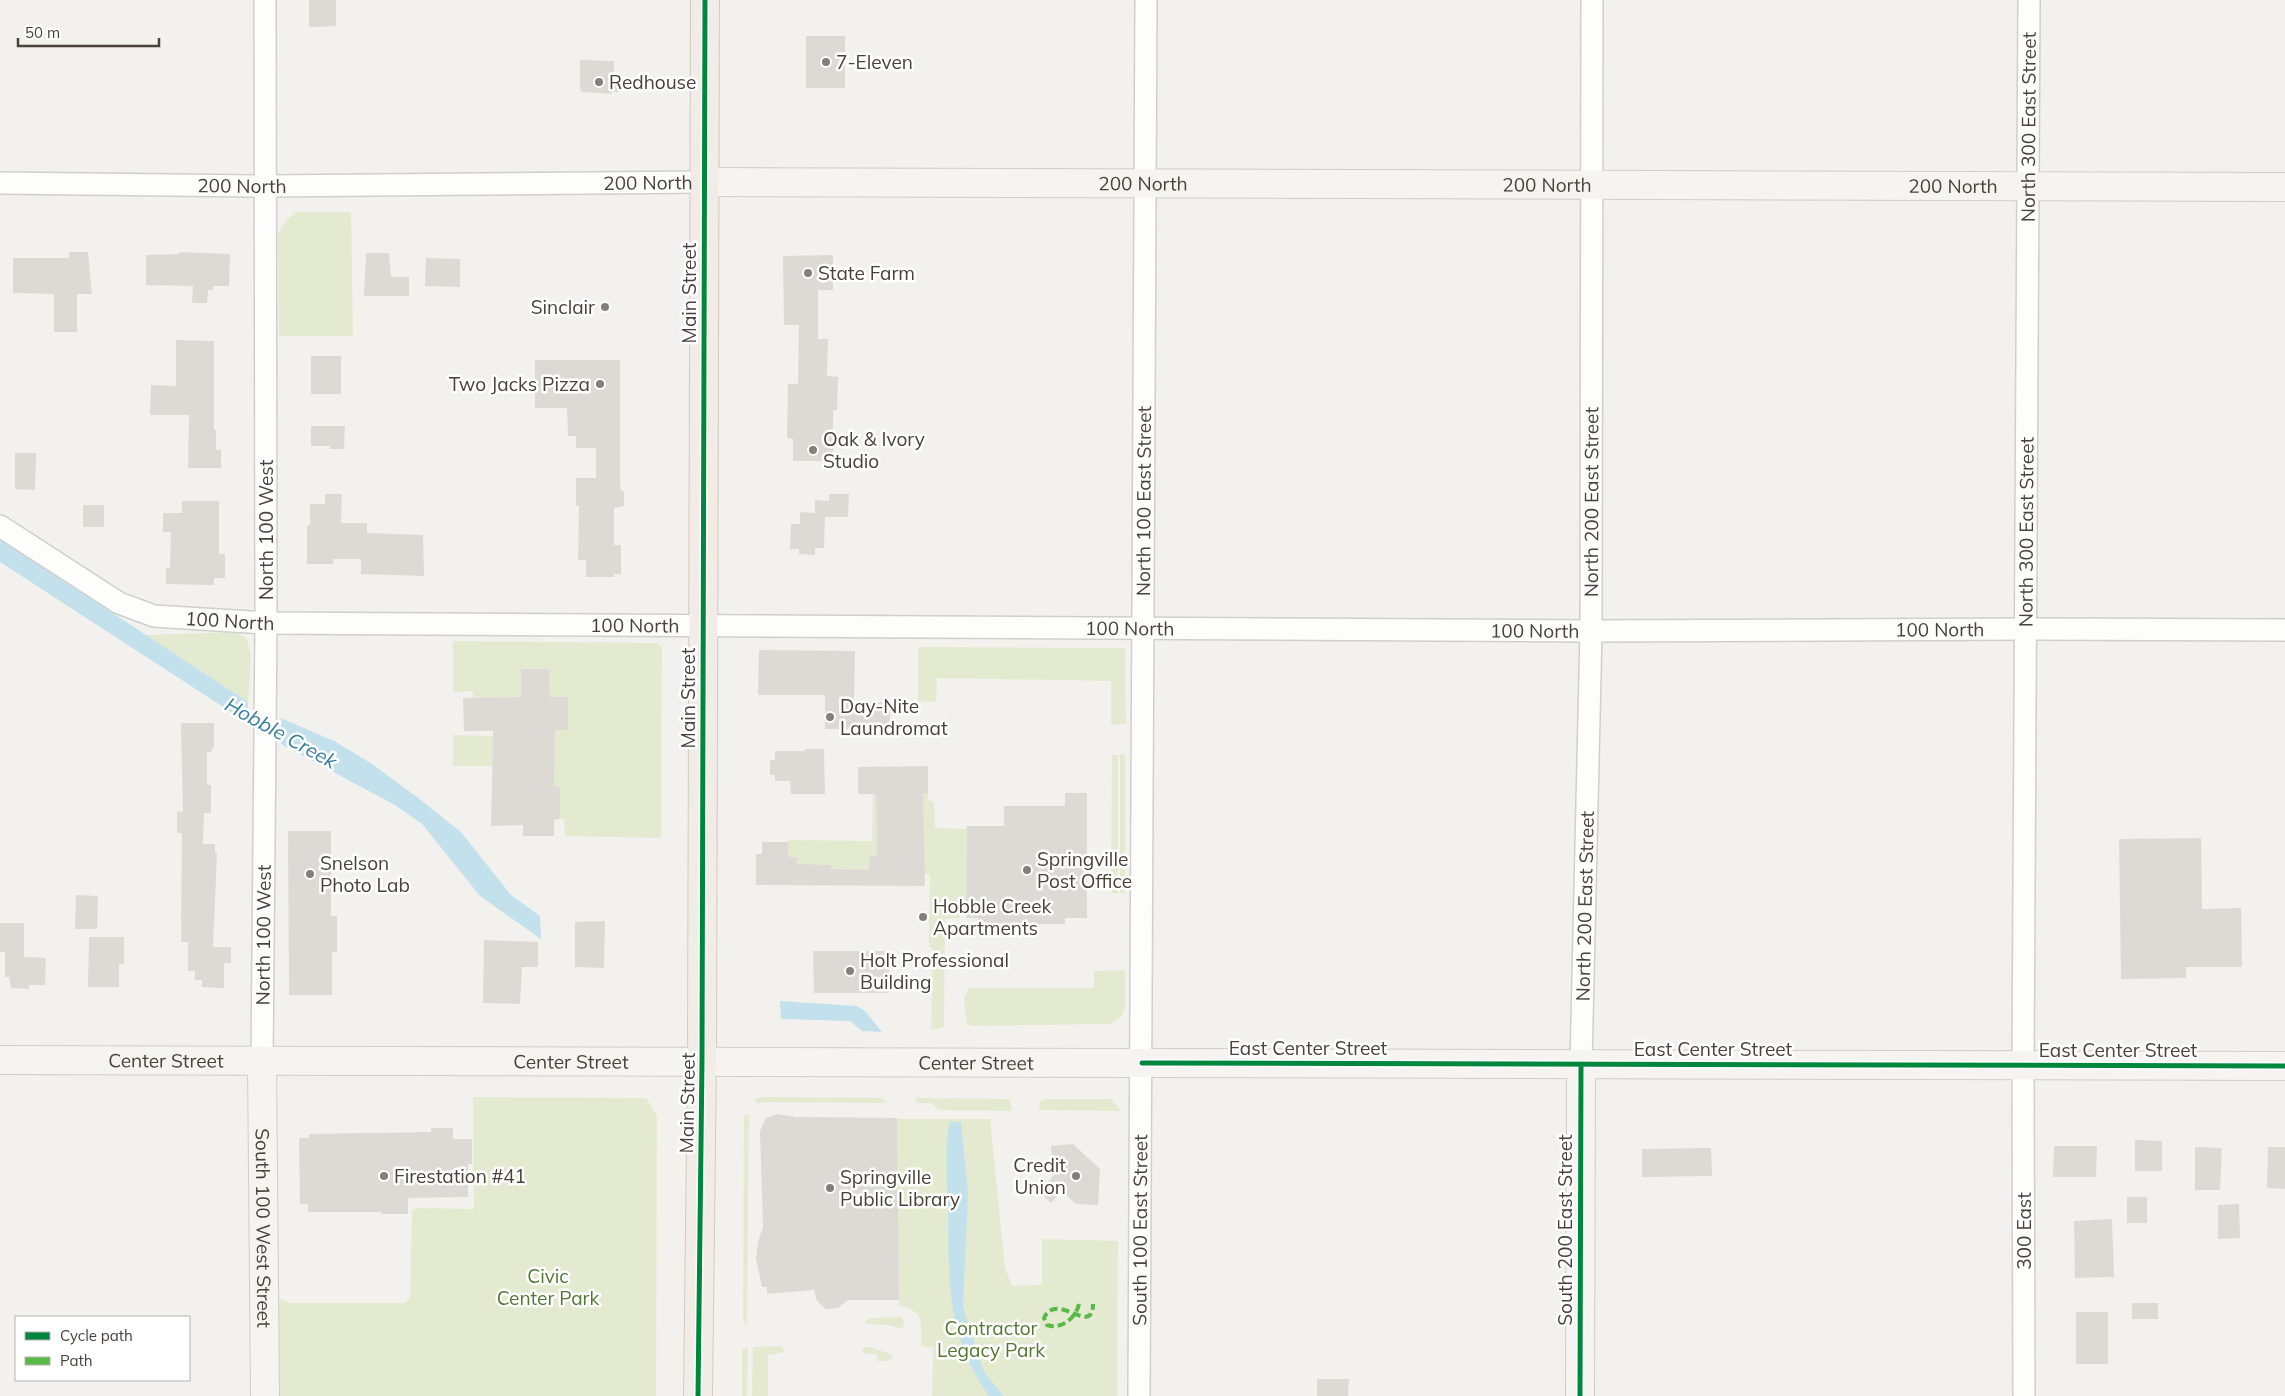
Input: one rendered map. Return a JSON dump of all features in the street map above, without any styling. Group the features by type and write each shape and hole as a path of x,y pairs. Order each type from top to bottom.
{"main road":[{"name":"Main Street","path":"698,1396 702,1062 705,0"}],"street":[{"name":"North 100 West","path":"262,1060 266,709 265,0"},
{"name":"North 100 East Street","path":"1142,1063 1146,0"},
{"name":"North 200 East Street","path":"1581,1064 1591,631 1592,0"},
{"name":"North 300 East Street","path":"2023,1066 2029,0"},
{"name":"200 North","path":"0,183 266,186 705,182 2285,187"},
{"name":"100 North","path":"0,526 119,603 154,616 266,623 704,624 1591,631 2026,628 2285,630"},
{"name":"Center Street","path":"0,1060 1142,1063"},
{"name":"South 100 West Street","path":"262,1060 265,1396"},
{"name":"East Center Street","path":"1142,1063 2285,1066"},
{"name":"South 100 East Street","path":"1139,1396 1142,1063"},
{"name":"South 200 East Street","path":"1580,1396 1581,1064"},
{"name":"300 East","path":"2023,1066 2024,1396"}],"green space":[{"path":"296,212 351,212 353,336 279,336 278,234 285,222"},
{"path":"237,632 247,639 251,655 248,702 146,635"},
{"path":"453,641 657,643 662,648 661,838 565,836 564,819 560,819 560,787 554,786 555,730 568,730 568,697 550,697 549,669 521,669 521,697 473,698 473,691 453,692"},
{"path":"918,647 1125,648 1126,724 1111,725 1111,681 937,678 936,702 918,701"},
{"path":"453,735 493,736 492,766 453,766"},
{"path":"1120,754 1125,754 1125,893 1120,893"},
{"path":"1112,755 1118,755 1118,893 1111,893"},
{"path":"928,793 928,800 934,802 935,828 967,829 966,910 959,918 945,919 944,1027 931,1030 933,948 929,947 930,874 902,874 880,856 869,856 869,870 797,872 797,857 788,857 787,840 872,841 873,794"},
{"path":"1125,970 1125,1007 1122,1016 1111,1024 972,1026 967,1024 964,999 969,988 1094,988 1094,971"},
{"name":"Civic Center Park","path":"473,1097 646,1098 657,1116 656,1396 277,1396 278,1302 282,1299 289,1303 405,1303 410,1297 412,1211 416,1208 474,1209"},
{"path":"763,1097 882,1098 886,1103 762,1102 757,1104 754,1099"},
{"path":"916,1098 1010,1099 1012,1111 939,1110 931,1103 917,1103"},
{"path":"1044,1099 1110,1099 1120,1111 1042,1110 1039,1108 1040,1102"},
{"path":"744,1115 749,1115 747,1325 743,1321"},
{"name":"Contractor Legacy Park","path":"897,1119 990,1119 1005,1268 1012,1286 1042,1285 1042,1239 1118,1241 1117,1396 932,1396 933,1347 924,1347 921,1344 922,1330 920,1319 917,1315 907,1308 899,1306"},
{"path":"901,1317 905,1323 901,1329 888,1325 865,1324 867,1320 872,1318"},
{"path":"781,1346 785,1352 768,1355 768,1396 752,1396 753,1347"},
{"path":"748,1347 747,1396 742,1396 742,1350"},
{"path":"863,1347 870,1347 891,1354 893,1357 889,1361 877,1361 877,1354 864,1354 862,1352"}],"water":[{"path":"0,539 248,702 248,723 0,562"},
{"path":"281,718 336,742 372,764 461,832 511,895 540,916 541,939 480,896 422,824 395,805 281,744"},
{"path":"780,1001 857,1006 865,1011 882,1032 862,1031 850,1021 781,1019"},
{"path":"950,1122 961,1122 968,1193 963,1307 984,1372 1004,1396 989,1396 974,1372 964,1349 952,1303 948,1255 946,1152"}],"building":[{"path":"309,0 336,0 336,26 309,27"},
{"name":"7-Eleven","path":"806,36 845,36 845,88 806,88"},
{"name":"Redhouse","path":"580,60 614,61 614,74 618,74 618,92 612,92 612,94 582,92 580,89"},
{"path":"69,252 88,252 92,294 77,294 77,332 54,332 54,294 13,293 13,258 69,258"},
{"path":"179,252 230,254 229,286 213,286 213,290 208,290 207,303 192,303 193,286 146,285 146,255 179,254"},
{"path":"366,253 389,253 391,277 409,277 409,296 364,296"},
{"path":"833,255 833,290 818,290 818,339 828,339 827,376 838,377 837,410 833,410 833,461 793,461 793,439 787,438 788,384 798,384 799,325 784,325 783,256"},
{"path":"426,258 460,259 460,287 425,286"},
{"path":"176,340 214,341 214,430 216,430 216,450 221,450 221,468 188,468 189,415 150,415 151,385 176,386"},
{"path":"311,356 341,356 341,394 311,394"},
{"path":"535,360 620,360 620,478 621,491 624,491 624,506 614,508 614,545 621,545 621,574 614,574 614,577 586,577 586,560 578,560 579,506 576,506 576,478 596,478 596,448 576,448 576,436 568,436 567,408 535,408"},
{"path":"311,426 345,426 344,449 330,449 330,446 311,446"},
{"path":"15,453 36,453 35,490 15,489"},
{"path":"325,494 342,494 341,523 367,523 367,533 423,535 424,576 361,574 361,559 333,559 333,564 307,564 307,525 310,525 310,504 325,504"},
{"path":"829,494 849,494 848,517 825,517 824,548 815,548 815,555 799,554 799,549 790,549 791,524 800,524 800,512 815,513 815,500 829,501"},
{"path":"182,501 219,501 219,554 225,554 225,578 214,578 214,585 166,584 166,568 170,568 171,532 163,532 163,513 182,513"},
{"path":"83,505 104,505 104,527 83,527"},
{"path":"759,650 855,651 854,703 890,702 890,730 825,729 825,695 758,695"},
{"path":"521,669 549,669 550,697 568,697 568,730 555,730 554,786 560,787 560,819 554,820 554,836 523,836 523,825 491,826 493,731 464,731 463,698 521,697"},
{"path":"181,723 214,723 214,748 212,748 212,752 207,752 207,785 211,785 211,813 204,813 203,844 215,844 215,853 217,853 213,947 231,947 231,963 224,963 224,988 202,987 202,980 195,980 195,971 188,971 188,942 181,942 182,833 177,833 177,811 183,812"},
{"path":"805,749 824,749 825,794 791,794 790,781 775,781 775,775 770,775 770,760 775,760 775,751 805,751"},
{"path":"928,766 928,793 923,793 925,886 756,885 756,854 762,854 762,842 788,842 788,857 797,857 797,864 831,865 831,869 869,870 869,856 877,856 876,794 858,794 858,767"},
{"name":"Springville Post Office","path":"1065,793 1087,793 1087,918 1065,918 1065,924 978,923 978,918 966,918 967,826 1004,826 1004,806 1065,806"},
{"name":"Snelson Photo Lab","path":"288,831 331,831 331,916 337,916 337,952 332,952 332,995 289,995"},
{"path":"2201,838 2202,909 2241,908 2242,967 2186,967 2186,978 2121,979 2119,839"},
{"path":"76,895 98,896 97,929 75,929"},
{"path":"605,921 604,968 575,967 575,922"},
{"path":"0,923 24,923 24,957 46,958 45,985 29,985 29,989 11,988 9,977 5,977 5,952 0,952"},
{"path":"89,937 124,937 124,964 119,964 119,987 88,987"},
{"path":"484,940 538,942 538,967 522,967 520,1004 483,1003"},
{"name":"Holt Professional Building","path":"813,951 889,951 889,993 814,993"},
{"name":"Springville Public Library","path":"777,1114 796,1117 897,1118 899,1300 848,1300 838,1308 826,1309 817,1301 814,1290 767,1294 767,1287 762,1287 756,1259 758,1241 763,1228 760,1131 766,1118"},
{"name":"Firestation #41","path":"431,1128 453,1128 453,1139 472,1139 472,1164 468,1164 468,1197 408,1198 408,1214 308,1212 308,1204 300,1204 299,1138 309,1138 309,1134 431,1132"},
{"path":"2135,1140 2162,1141 2162,1171 2135,1171"},
{"name":"Credit Union","path":"1073,1144 1100,1169 1098,1205 1076,1204 1062,1191 1051,1203 1039,1192 1053,1176 1051,1146"},
{"path":"2054,1146 2097,1146 2096,1177 2053,1177"},
{"path":"2195,1147 2222,1148 2220,1190 2195,1190"},
{"path":"2268,1147 2285,1147 2285,1189 2267,1188"},
{"path":"1711,1148 1712,1176 1642,1177 1642,1149"},
{"path":"2127,1197 2147,1197 2147,1223 2127,1223"},
{"path":"2239,1204 2240,1238 2218,1239 2218,1205"},
{"path":"2112,1219 2114,1277 2075,1278 2074,1221"},
{"path":"2132,1303 2158,1303 2158,1319 2132,1319"},
{"path":"2076,1312 2108,1312 2108,1364 2076,1364"},
{"path":"1317,1379 1349,1379 1348,1396 1317,1396"}],"waterway":[{"name":"Hobble Creek","path":"242,711 260,721"}],"marked path":[{"path":"1079,1304 1077,1309 1075,1314 1067,1322 1057,1326 1047,1325 1044,1318 1050,1311 1057,1309 1065,1310 1073,1313 1081,1316 1087,1317 1091,1313 1093,1304"}],"cycle path":[{"path":"698,1396 702,1061 705,0"},
{"path":"1142,1063 2285,1066"},
{"path":"1580,1396 1581,1064"}],"place":[{"name":"7-Eleven","path":"826,62"},
{"name":"Redhouse","path":"599,82"},
{"name":"State Farm","path":"808,273"},
{"name":"Sinclair","path":"605,307"},
{"name":"Two Jacks Pizza","path":"600,384"},
{"name":"Oak & Ivory Studio","path":"813,450"},
{"name":"Day-Nite Laundromat","path":"830,717"},
{"name":"Springville Post Office","path":"1027,870"},
{"name":"Snelson Photo Lab","path":"310,874"},
{"name":"Hobble Creek Apartments","path":"923,917"},
{"name":"Holt Professional Building","path":"850,971"},
{"name":"Firestation #41","path":"384,1176"},
{"name":"Credit Union","path":"1076,1176"},
{"name":"Springville Public Library","path":"830,1188"}]}
